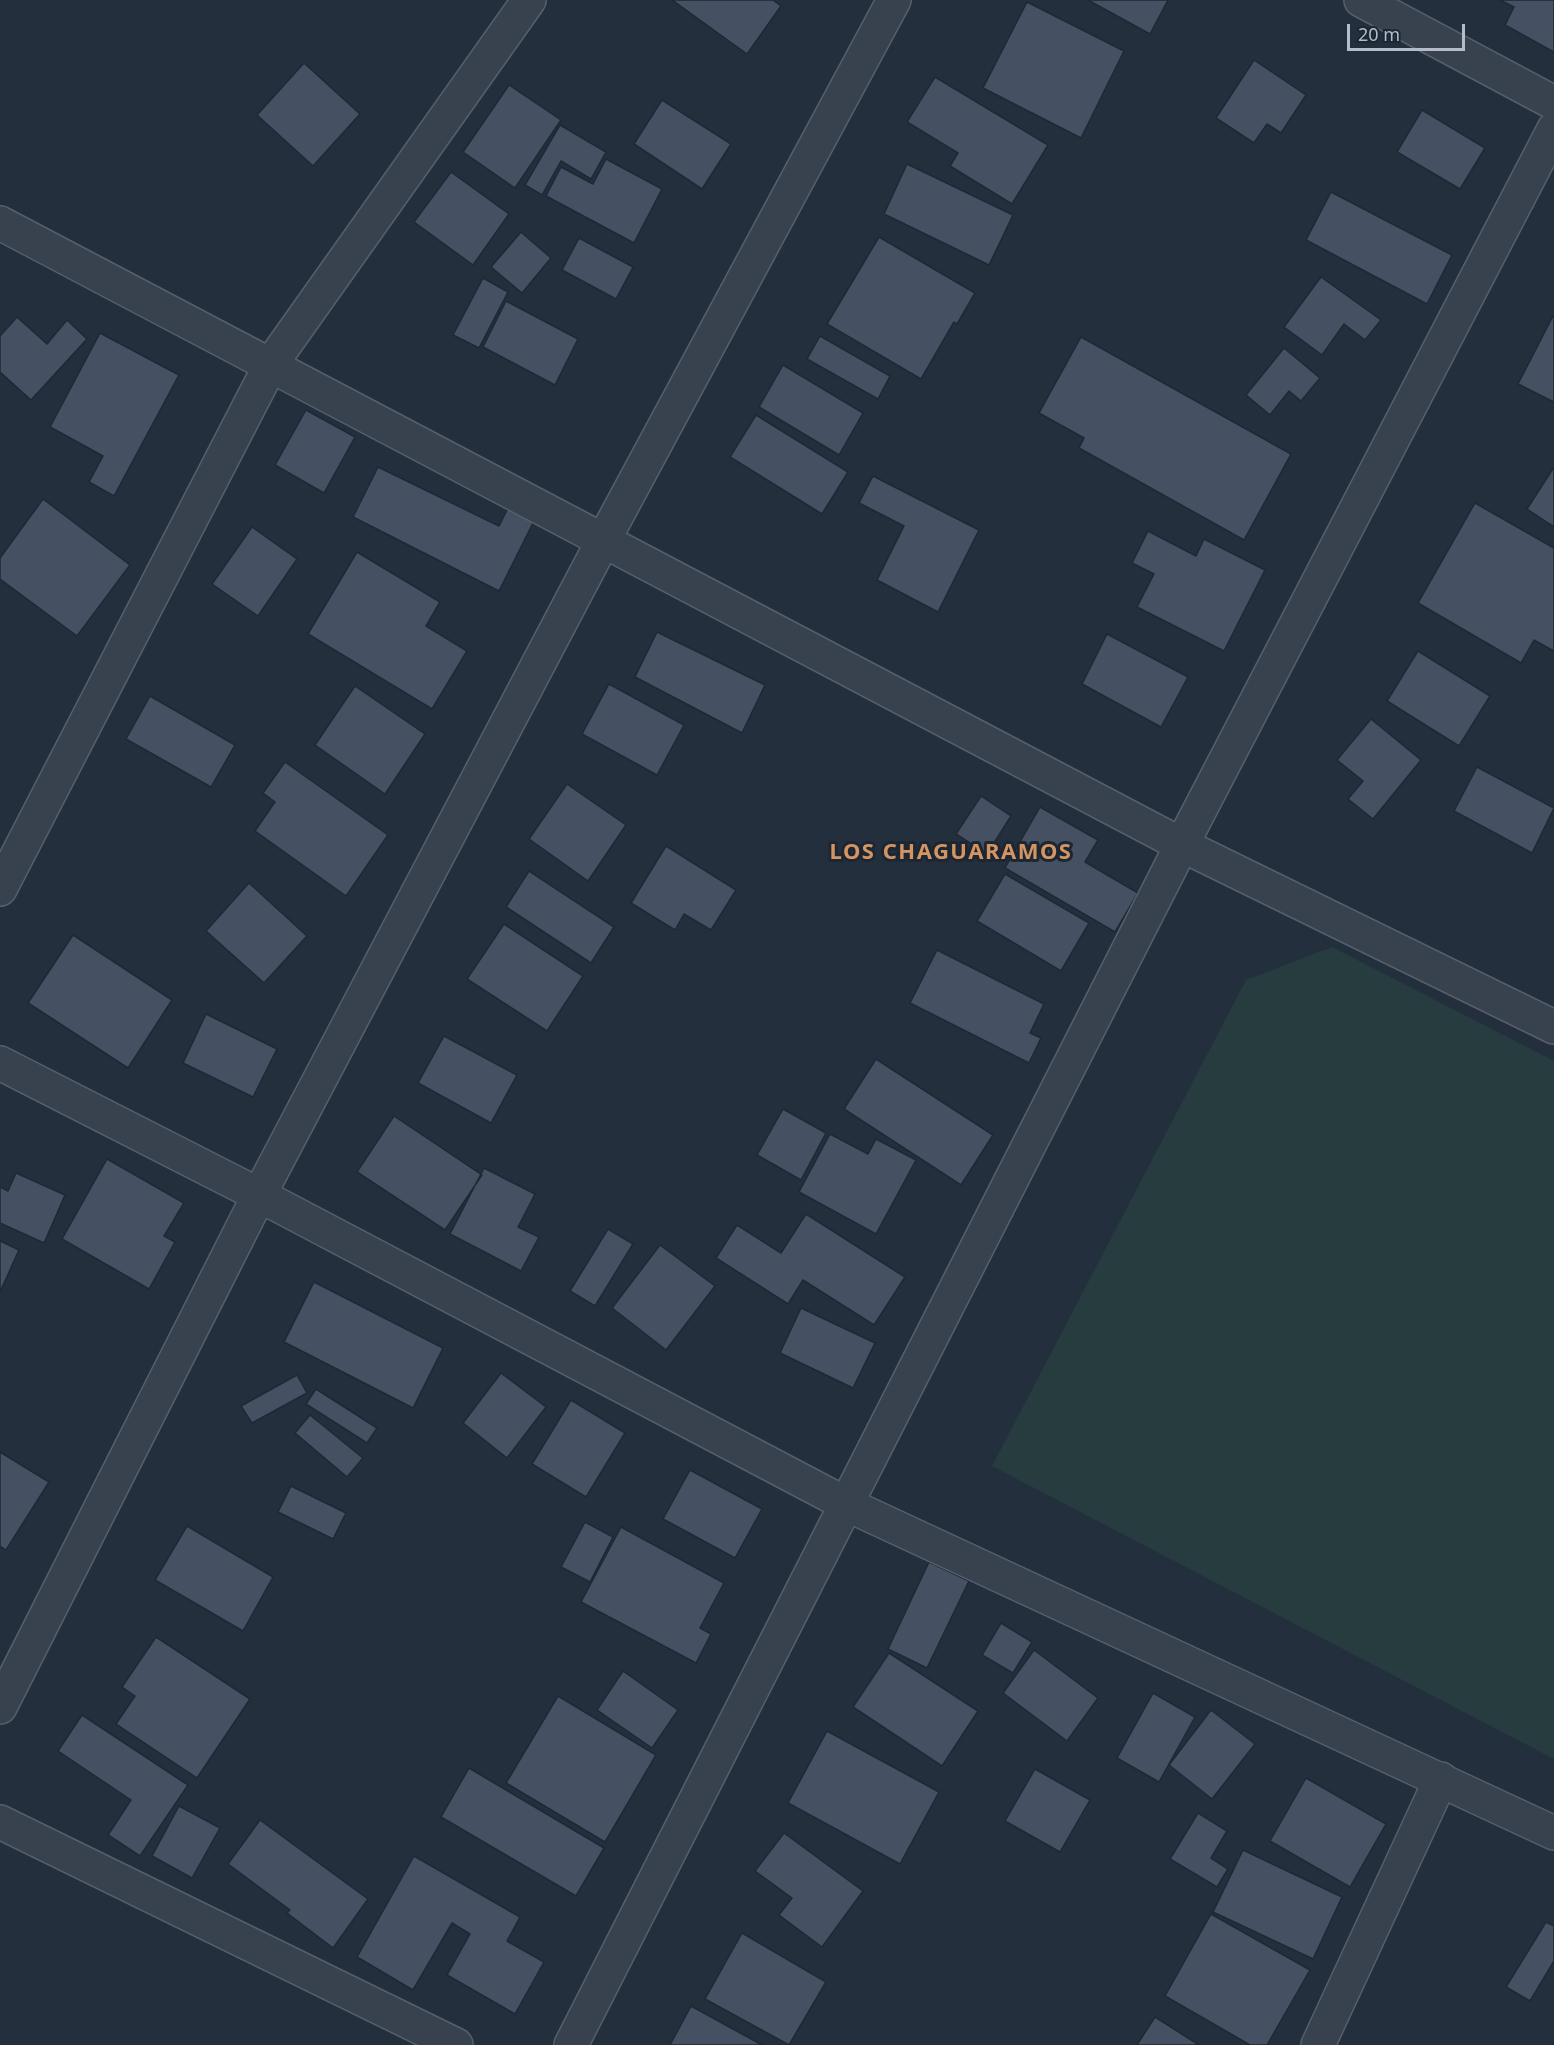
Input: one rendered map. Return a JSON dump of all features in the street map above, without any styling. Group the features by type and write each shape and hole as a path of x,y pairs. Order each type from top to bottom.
{"street":[{"path":"0,889 271,364 529,0"},
{"path":"0,1707 259,1195 603,541 894,0"},
{"path":"1360,0 1554,103"},
{"path":"571,2045 1182,845 1554,129"},
{"path":"0,223 1182,845 1554,1027"},
{"path":"0,1063 259,1195 846,1504 1554,1833"},
{"path":"1318,2045 1441,1779"},
{"path":"0,1822 456,2045"}],"green space":[{"path":"1332,947 1554,1061 1554,1759 992,1466 1246,980"}],"building":[{"path":"672,0 773,0 781,6 747,54"},
{"path":"1088,0 1168,0 1150,34"},
{"path":"1500,0 1554,0 1554,52 1505,25 1514,7"},
{"path":"1027,2 1124,51 1081,138 983,88"},
{"path":"1254,60 1306,95 1281,133 1267,124 1254,143 1216,118"},
{"path":"304,63 360,114 313,166 257,115"},
{"path":"935,77 1048,145 1012,204 950,166 958,153 907,122"},
{"path":"509,85 561,120 515,188 463,152"},
{"path":"662,100 731,144 702,189 634,144"},
{"path":"1422,110 1485,148 1460,189 1397,152"},
{"path":"560,125 606,152 591,179 561,161 542,195 525,185"},
{"path":"606,159 662,189 634,243 546,196 561,167 593,184"},
{"path":"907,164 1013,215 989,265 884,214"},
{"path":"451,172 509,214 473,265 414,222"},
{"path":"1331,192 1452,255 1427,304 1306,240"},
{"path":"521,232 551,258 522,293 491,267"},
{"path":"879,237 975,293 957,324 954,322 921,379 827,324"},
{"path":"579,238 633,267 616,299 562,270"},
{"path":"1321,277 1381,320 1365,340 1344,324 1322,355 1284,327"},
{"path":"483,278 508,292 479,348 453,335"},
{"path":"506,301 578,339 555,385 483,347"},
{"path":"1554,316 1554,402 1518,384"},
{"path":"17,317 47,344 67,320 87,339 31,400 0,372 0,336"},
{"path":"100,333 179,375 114,496 89,482 103,456 50,427"},
{"path":"820,336 890,376 878,399 807,359"},
{"path":"1081,337 1291,454 1244,540 1079,448 1084,438 1039,413"},
{"path":"1284,348 1320,378 1301,401 1289,391 1270,415 1246,395"},
{"path":"783,365 863,413 839,455 759,407"},
{"path":"306,410 355,437 324,493 275,465"},
{"path":"756,415 848,472 822,514 730,457"},
{"path":"378,467 499,526 509,506 535,519 499,591 353,517"},
{"path":"1554,467 1554,527 1527,509"},
{"path":"873,476 979,530 938,612 877,580 904,526 859,503"},
{"path":"43,499 130,565 77,636 0,579 0,558"},
{"path":"1475,503 1554,548 1554,651 1534,640 1521,663 1418,603"},
{"path":"252,527 297,559 258,616 212,584"},
{"path":"1148,531 1196,556 1204,539 1265,570 1224,651 1137,607 1154,574 1132,563"},
{"path":"357,552 440,602 426,626 467,651 432,709 308,634"},
{"path":"657,632 765,685 742,733 635,677"},
{"path":"1107,634 1188,677 1161,727 1082,684"},
{"path":"1418,651 1490,696 1459,746 1387,701"},
{"path":"609,684 684,725 657,775 582,734"},
{"path":"355,686 425,734 385,794 315,745"},
{"path":"150,696 235,745 211,787 126,739"},
{"path":"1371,719 1421,760 1373,819 1348,799 1363,781 1337,760"},
{"path":"285,762 388,835 346,896 255,831 275,802 263,793"},
{"path":"1477,767 1554,808 1532,853 1454,811"},
{"path":"567,784 626,825 588,881 529,839"},
{"path":"981,796 1011,816 987,854 956,834"},
{"path":"1040,807 1098,840 1085,862 1138,893 1115,932 1005,868"},
{"path":"666,846 736,890 711,930 684,914 675,930 631,903"},
{"path":"529,871 614,927 591,963 506,907"},
{"path":"1005,874 1089,923 1061,971 977,921"},
{"path":"249,883 307,936 264,983 206,931"},
{"path":"504,924 583,976 547,1031 467,979"},
{"path":"73,935 172,1000 128,1068 28,1003"},
{"path":"937,950 1044,1004 1030,1033 1041,1038 1029,1063 910,1003"},
{"path":"206,1014 277,1049 253,1097 183,1063"},
{"path":"444,1036 517,1075 491,1123 418,1083"},
{"path":"876,1059 993,1135 961,1185 844,1109"},
{"path":"783,1109 826,1133 801,1180 757,1155"},
{"path":"394,1116 482,1175 445,1230 357,1172"},
{"path":"830,1134 868,1154 876,1139 916,1160 876,1234 799,1192"},
{"path":"107,1159 184,1203 164,1236 175,1242 149,1289 62,1239"},
{"path":"484,1168 535,1194 518,1227 539,1237 521,1271 450,1234"},
{"path":"16,1173 65,1195 44,1243 0,1223 0,1187 8,1191"},
{"path":"806,1214 905,1277 874,1325 803,1280 788,1304 716,1258 737,1225 781,1253"},
{"path":"608,1229 633,1244 595,1306 570,1291"},
{"path":"0,1241 19,1250 0,1292"},
{"path":"660,1245 715,1286 666,1350 612,1308"},
{"path":"314,1282 443,1348 413,1408 284,1342"},
{"path":"801,1308 875,1343 853,1388 780,1353"},
{"path":"501,1373 546,1407 507,1458 463,1423"},
{"path":"297,1375 307,1393 252,1423 241,1406"},
{"path":"316,1389 377,1428 367,1443 306,1404"},
{"path":"571,1400 625,1433 586,1497 532,1464"},
{"path":"310,1415 363,1458 347,1477 295,1433"},
{"path":"0,1452 49,1482 6,1550 0,1546"},
{"path":"690,1470 762,1509 735,1558 663,1519"},
{"path":"291,1486 346,1513 333,1539 278,1512"},
{"path":"585,1522 613,1537 590,1582 561,1567"},
{"path":"187,1526 273,1577 243,1631 155,1580"},
{"path":"621,1527 724,1583 700,1628 711,1634 696,1663 581,1602"},
{"path":"929,1562 969,1581 927,1668 888,1649"},
{"path":"1001,1623 1032,1642 1013,1673 982,1655"},
{"path":"156,1637 250,1699 197,1778 116,1724 135,1696 122,1687"},
{"path":"1034,1650 1098,1698 1067,1741 1003,1693"},
{"path":"889,1653 978,1711 942,1766 853,1707"},
{"path":"623,1671 678,1710 652,1748 597,1710"},
{"path":"1153,1693 1195,1717 1159,1782 1117,1758"},
{"path":"558,1696 656,1755 605,1842 506,1783"},
{"path":"1211,1710 1255,1744 1212,1799 1169,1765"},
{"path":"82,1715 188,1785 140,1856 108,1835 131,1800 58,1751"},
{"path":"827,1731 939,1792 900,1864 788,1803"},
{"path":"469,1768 604,1848 576,1896 441,1817"},
{"path":"1035,1769 1090,1800 1060,1852 1005,1821"},
{"path":"1306,1778 1386,1824 1350,1887 1270,1841"},
{"path":"179,1806 220,1828 192,1878 152,1856"},
{"path":"1198,1813 1227,1831 1211,1858 1228,1869 1217,1887 1170,1859"},
{"path":"260,1820 368,1899 333,1948 287,1913 290,1910 228,1864"},
{"path":"784,1833 863,1891 822,1947 779,1915 792,1898 755,1871"},
{"path":"1243,1850 1342,1897 1313,1959 1213,1912"},
{"path":"414,1856 520,1917 507,1941 544,1962 515,2014 447,1975 470,1934 452,1923 413,1990 357,1957"},
{"path":"1211,1914 1310,1970 1267,2045 1250,2045 1165,1996"},
{"path":"1546,1922 1554,1926 1554,1961 1530,2001 1506,1987"},
{"path":"742,1933 826,1982 789,2045 705,1999"},
{"path":"691,2006 762,2045 670,2045"},
{"path":"1155,2017 1199,2045 1137,2045"}],"district":[{"name":"LOS CHAGUARAMOS","path":"951,853"}]}
